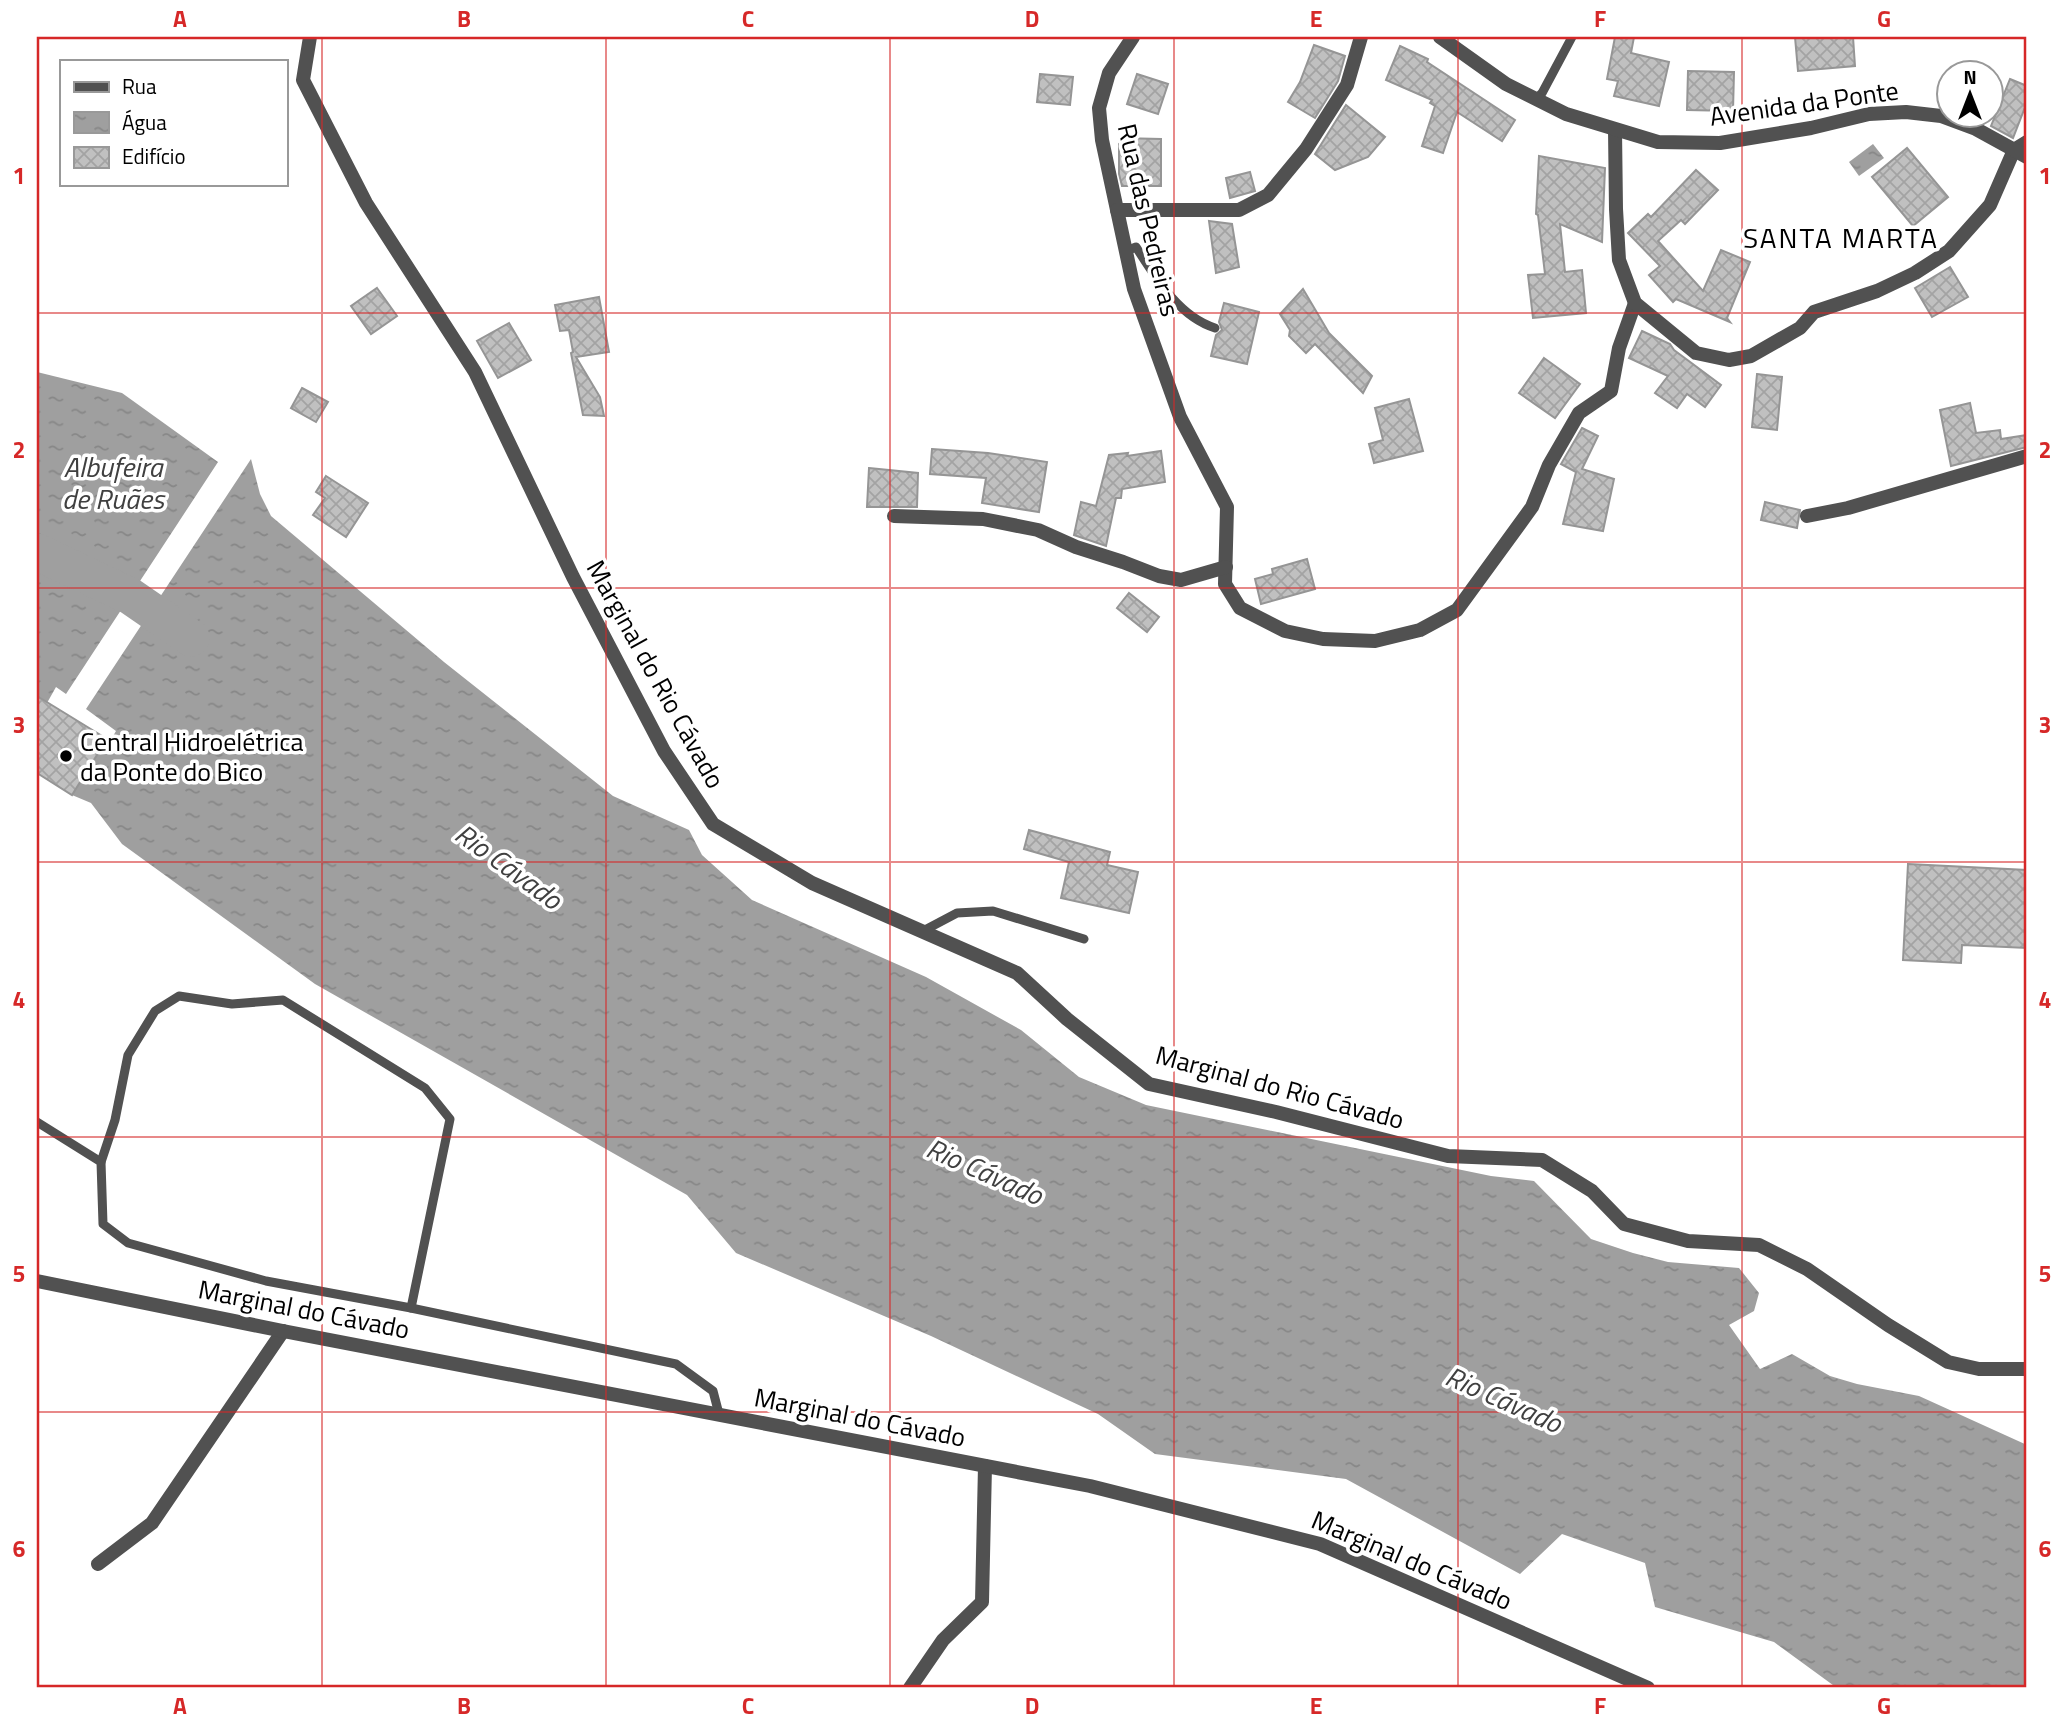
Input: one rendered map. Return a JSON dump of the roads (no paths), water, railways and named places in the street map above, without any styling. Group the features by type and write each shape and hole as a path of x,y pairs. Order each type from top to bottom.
{"street":[{"name":"Marginal do Rio Cávado","path":"310,37 303,80 366,204 475,372 573,578 664,751 713,824 812,883 1017,973 1067,1019 1149,1084 1448,1156 1542,1160 1592,1191 1624,1224 1688,1241 1759,1245 1807,1269 1888,1325 1948,1362 1979,1368 2027,1369"},
{"name":"Rua das Pedreiras","path":"1133,37 1110,73 1099,108 1102,139 1134,289 1180,417 1227,507 1225,584 1240,608 1285,631 1323,639 1375,641 1420,630 1457,610 1532,507 1549,465 1579,413 1611,391 1619,348 1635,303"},
{"path":"1117,209 1239,210 1269,195 1306,149 1347,85 1361,37"},
{"name":"Avenida da Ponte","path":"1440,37 1506,84 1566,114 1658,142 1720,143 1811,128 1868,114 1906,112 1941,116 1976,129 2027,157"},
{"path":"1618,131 1616,209 1619,260 1635,303 1696,353 1729,360 1751,356 1800,328 1814,312 1903,279 1949,251 1990,205 2014,150 2027,142"},
{"path":"1807,516 1848,508 2027,456"},
{"path":"894,516 983,519 1038,530 1076,547 1159,576 1181,580 1226,567"},
{"name":"Marginal do Cávado","path":"37,1281 1090,1486 1320,1544 1648,1688"},
{"path":"98,1564 152,1523 283,1331"},
{"path":"910,1688 943,1640 982,1602 985,1466"}],"lane":[{"path":"1536,99 1542,93 1572,37"},
{"path":"1126,251 1136,247 1185,311 1200,323 1216,328"},
{"path":"923,931 957,913 993,911 1084,939"},
{"path":"411,1308 450,1119 425,1088 282,1000 232,1004 179,996 155,1011 128,1055 116,1120 101,1162 103,1224 128,1243 266,1282 411,1308 677,1364 713,1391 719,1414"},
{"path":"37,1122 101,1162"}],"water":[{"path":"1873,144 1884,158 1859,176 1849,162"},
{"name":"Albufeira de Ruães","path":"37,372 122,393 218,462 66,694 56,687 47,703 37,696"},
{"path":"251,459 260,494 271,516 444,662 613,796 689,830 702,855 752,900 926,977 1021,1030 1079,1077 1146,1105 1491,1176 1534,1181 1591,1239 1668,1262 1739,1268 1759,1293 1754,1311 1729,1325 1760,1369 1792,1354 1830,1376 1919,1396 2027,1445 2027,1688 1837,1688 1774,1642 1655,1607 1645,1563 1562,1534 1520,1574 1346,1479 1155,1454 1098,1414 931,1336 736,1253 687,1195 315,984 122,844 91,803 72,795 107,739 109,743 116,731 86,709"}],"waterway":[{"name":"Rio Cávado","path":"37,552 130,596 191,638"}],"place":[{"name":"Central Hidroelétrica da Ponte do Bico","path":"66,756"}],"district":[{"name":"SANTA MARTA","path":"1841,237"}]}
